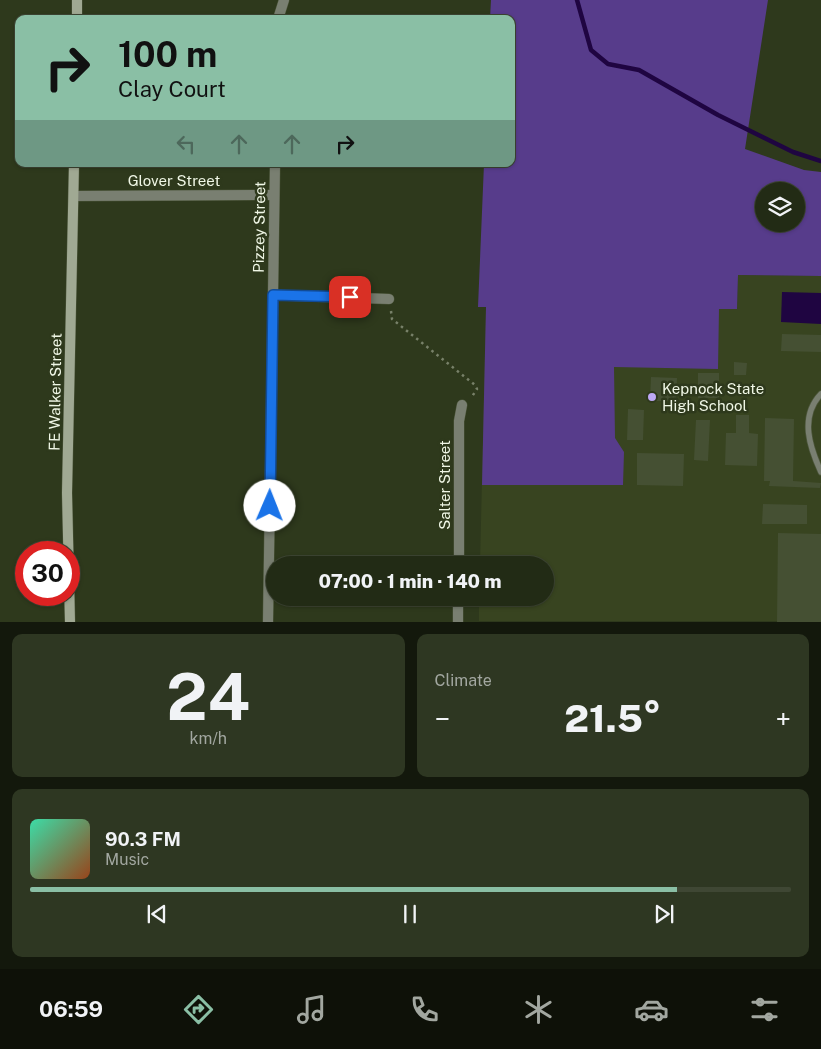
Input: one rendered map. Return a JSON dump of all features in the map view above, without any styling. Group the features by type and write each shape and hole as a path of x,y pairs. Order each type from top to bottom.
{"main road":[{"path":"77,0 77,15"},
{"name":"FE Walker Street","path":"70,622 67,493 74,167"}],"street":[{"path":"279,15 284,0"},
{"name":"Pizzey Street","path":"268,622 275,167"},
{"name":"Glover Street","path":"74,196 274,195"},
{"path":"273,295 389,298"},
{"name":"Salter Street","path":"459,556 459,421 462,405"},
{"path":"458,606 458,622"}],"lane":[{"path":"821,394 811,410 808,434 812,454 821,472"}],"path":[{"path":"389,298 392,319 475,385 477,389 475,393 462,405"}],"shaded area":[{"path":"491,0 768,0 745,149 804,170 821,172 821,276 738,275 737,309 719,309 718,369 614,367 615,438 624,452 623,485 482,485 486,307 478,307 484,167 515,167 515,15 490,15"},
{"name":"Kepnock State High School","path":"738,275 821,276 821,621 479,621 479,606 554,606 554,556 480,556 486,307 737,309"},
{"path":"782,292 821,293 821,324 781,322"}],"building":[{"path":"782,334 821,335 821,352 781,351"},
{"path":"734,362 747,363 746,375 734,375"},
{"path":"698,373 719,373 719,398 698,398"},
{"path":"651,377 677,378 676,401 650,401"},
{"path":"628,409 644,410 643,440 627,440"},
{"path":"736,415 749,415 749,433 758,434 757,466 725,465 726,433 736,433"},
{"path":"765,418 794,419 793,481 821,483 820,488 769,486 770,481 764,481"},
{"path":"696,420 710,420 708,461 694,460"},
{"path":"637,453 684,454 683,486 637,485"},
{"path":"763,504 807,505 807,524 762,524"},
{"path":"778,533 821,534 821,622 777,622"}],"waterway":[{"path":"577,0 591,50 608,64 639,70 718,115 793,152 821,161"}],"place":[{"name":"Kepnock State High School","path":"652,397"}],"route":[{"path":"270,506 273,295 350,297"}]}
